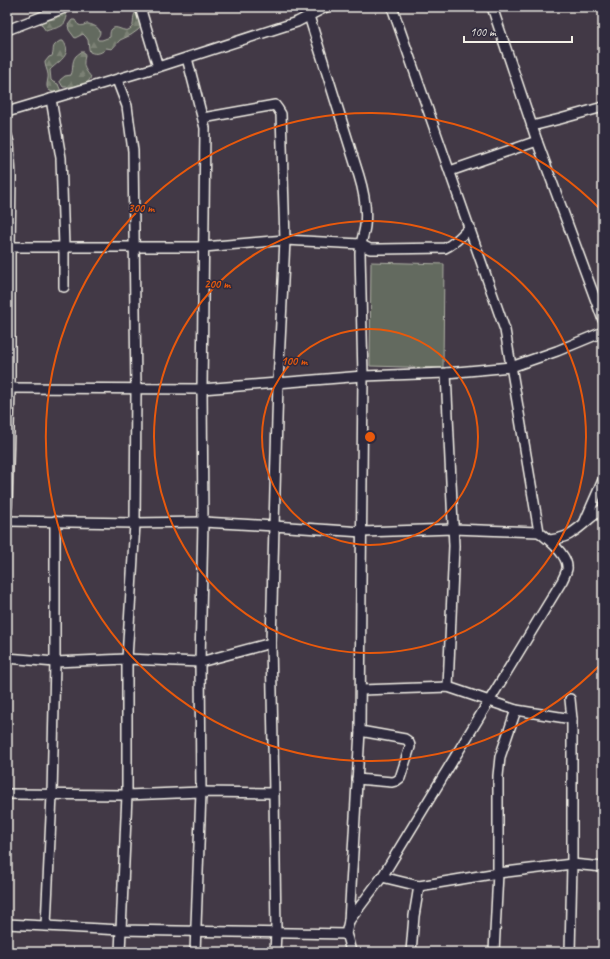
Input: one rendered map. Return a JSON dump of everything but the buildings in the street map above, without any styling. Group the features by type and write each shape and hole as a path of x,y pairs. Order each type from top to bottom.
{"street":[{"path":"7,30 57,9 67,7"},
{"path":"140,7 158,67"},
{"path":"7,112 188,58 297,22 326,7"},
{"path":"392,7 505,330 539,532"},
{"path":"492,7 537,141 603,320"},
{"path":"309,16 364,192 365,210 365,226 360,244 363,376 360,731 349,921 346,934 351,952"},
{"path":"188,58 205,128 202,389 203,522 200,662 201,792 195,952"},
{"path":"117,80 127,106 133,151 136,389 135,523 127,659 127,795 120,952"},
{"path":"51,99 61,158 64,287"},
{"path":"202,118 275,105 280,114 285,240 278,383 271,643 276,932 274,952"},
{"path":"532,126 603,108"},
{"path":"7,136 9,143 11,177 8,247 7,506"},
{"path":"450,171 537,141"},
{"path":"8,247 204,247 285,240 360,244 370,249 445,248 452,245 470,227"},
{"path":"8,388 202,389 363,376 446,373 511,367 557,351 603,332"},
{"path":"446,373 454,546 448,686"},
{"path":"583,523 603,480"},
{"path":"550,540 561,538 572,533 603,509"},
{"path":"7,521 135,523 203,522 362,532 453,529 539,532 550,540 565,559 567,570 562,581 382,878 349,921"},
{"path":"46,925 52,795 55,662 54,521"},
{"path":"7,658 55,662 127,659 200,662 271,643"},
{"path":"361,690 448,686 516,710 572,719"},
{"path":"570,698 572,719 572,864 570,952"},
{"path":"494,952 498,873 498,776 500,756 516,710"},
{"path":"357,779 392,782 396,781 400,778 410,747 410,743 405,739 360,731"},
{"path":"7,794 127,795 201,792 274,793"},
{"path":"382,878 419,886 498,873 572,864 603,867"},
{"path":"411,952 414,916 419,886"},
{"path":"7,924 121,930 346,934"}],"green space":[{"path":"136,12 139,13 142,25 138,30 120,40 112,49 106,48 99,53 90,52 88,40 83,34 75,38 69,30 68,25 72,20 75,20 80,25 89,24 99,29 100,33 97,38 98,40 102,40 110,37 113,28 125,30 130,29 133,25"},
{"path":"62,14 67,16 64,23 60,27 46,31 41,24 42,21 54,19"},
{"path":"60,41 63,41 66,46 66,54 50,70 51,80 58,84 61,92 56,92 49,90 47,87 48,76 45,62 52,56 54,47"},
{"path":"81,52 85,53 84,66 91,77 87,83 83,85 63,87 60,80 65,76 71,75 74,58"},
{"path":"371,262 444,264 443,368 370,366"}]}
